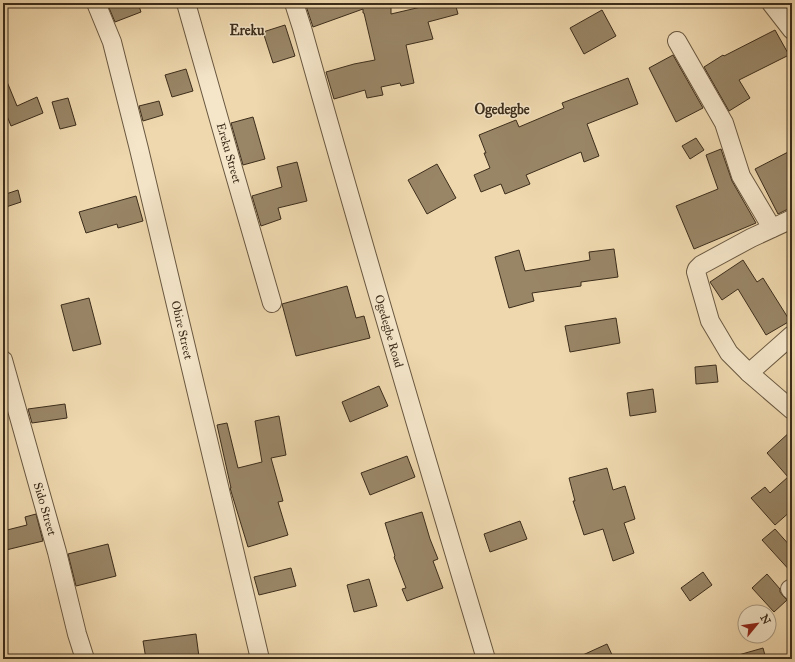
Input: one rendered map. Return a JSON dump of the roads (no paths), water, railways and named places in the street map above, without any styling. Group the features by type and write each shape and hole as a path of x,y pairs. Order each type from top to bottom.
{"street":[{"name":"Obire Street","path":"96,3 112,42 139,149 260,659"},
{"name":"Ereku Street","path":"186,3 272,303"},
{"name":"Ogedegbe Road","path":"294,3 347,189 486,659"},
{"path":"771,3 792,30"},
{"path":"677,41 724,123 741,176 772,228"},
{"path":"792,219 751,238 701,265 697,268 696,272 710,320 728,353 792,410"},
{"path":"749,373 792,335"},
{"name":"Sido Street","path":"3,360 57,552 77,634 85,659"}],"district":[{"name":"Ereku","path":"247,30"},
{"name":"Ogedegbe","path":"502,109"}]}
